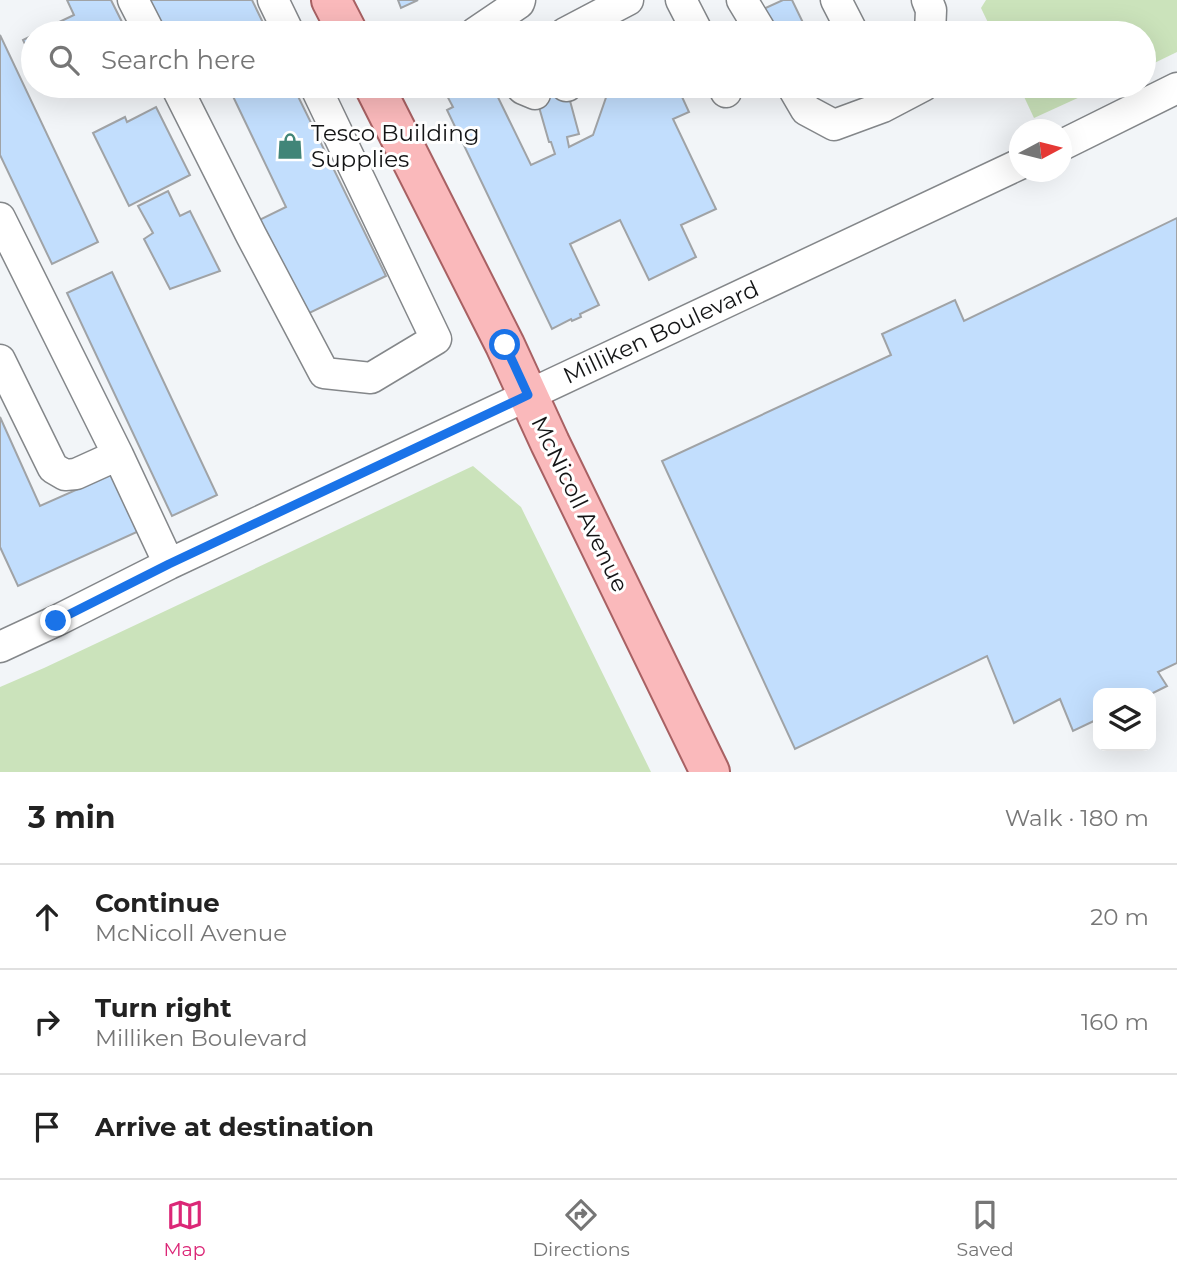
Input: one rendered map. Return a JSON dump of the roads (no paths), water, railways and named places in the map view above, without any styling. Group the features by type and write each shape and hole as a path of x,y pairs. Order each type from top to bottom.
{"main road":[{"path":"331,0 342,21"},
{"name":"McNicoll Avenue","path":"380,98 474,283 710,772"}],"street":[{"path":"133,0 144,21"},
{"path":"274,0 284,21"},
{"path":"493,21 520,0"},
{"path":"598,21 628,0"},
{"path":"681,0 692,21"},
{"path":"743,0 755,21"},
{"path":"836,0 847,21"},
{"path":"928,0 931,21"},
{"path":"1072,140 1177,88"},
{"path":"182,98 324,373 372,378 436,339 321,98"},
{"path":"799,98 806,110 834,125 879,98"},
{"name":"Milliken Boulevard","path":"0,647 169,564 1009,169"},
{"path":"0,218 169,564"},
{"path":"0,360 53,468 65,475 76,474 118,455"}],"place":[{"name":"Tesco Building Supplies","path":"290,146"}]}
